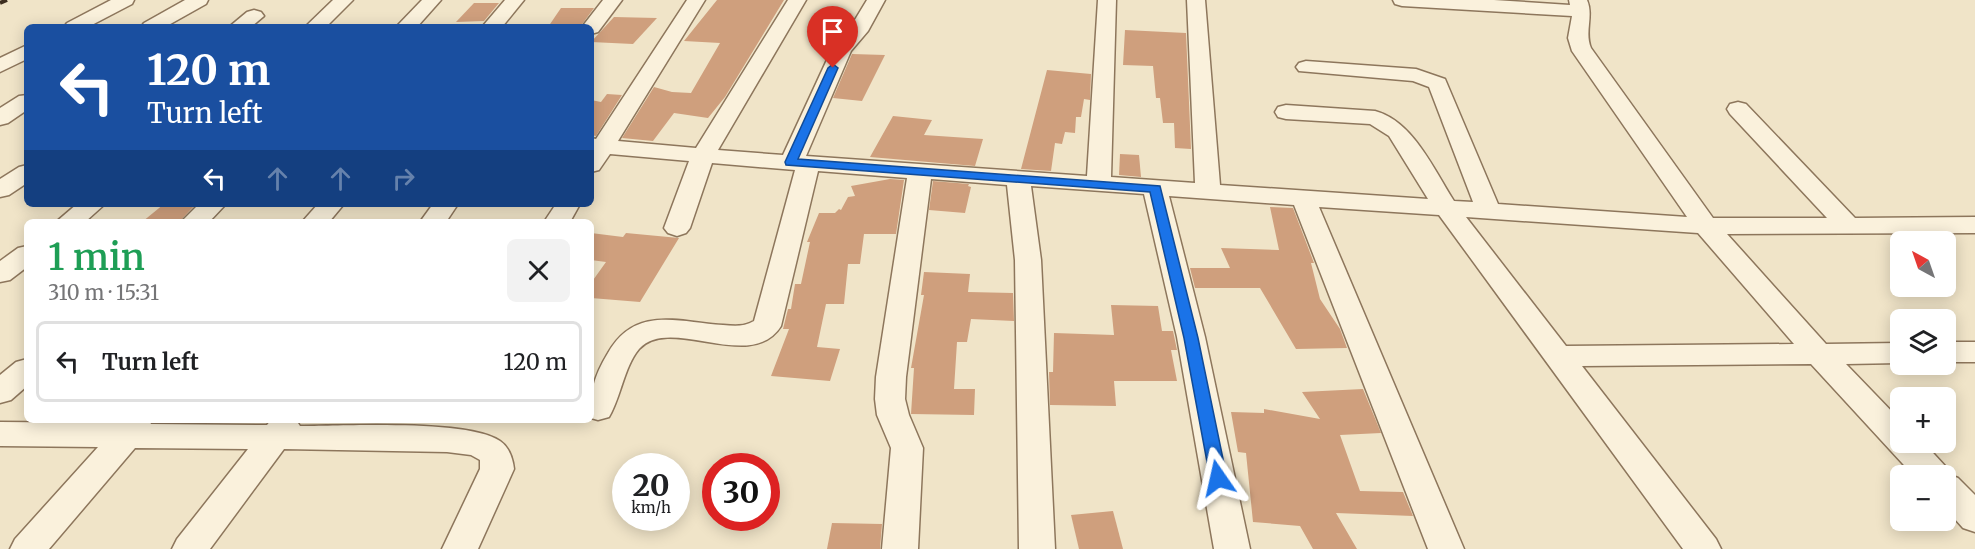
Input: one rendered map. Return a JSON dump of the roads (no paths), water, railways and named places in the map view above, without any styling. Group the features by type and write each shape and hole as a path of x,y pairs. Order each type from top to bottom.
{"street":[{"path":"80,24 125,0"},
{"path":"156,24 199,0"},
{"path":"318,24 344,0"},
{"path":"409,24 432,0"},
{"path":"495,24 515,0"},
{"path":"594,24 613,0"},
{"path":"595,152 696,0"},
{"path":"677,228 703,155 797,0"},
{"path":"598,409 626,348 638,334 660,328 743,335 759,332 767,326 800,163 842,49 858,31 876,0"},
{"path":"1099,185 1107,0"},
{"path":"1196,0 1208,193"},
{"path":"1402,0 1580,5 1579,43 1589,61 1706,226 1818,354 1890,429"},
{"path":"0,66 24,53"},
{"path":"1306,67 1416,75 1438,83 1489,212"},
{"path":"0,95 24,99"},
{"path":"0,118 24,101"},
{"path":"1738,109 1849,226"},
{"path":"1286,112 1375,118 1398,132 1447,209 1703,549"},
{"path":"595,152 703,155 1304,200 1706,226 1975,225"},
{"path":"900,549 907,448 893,416 890,399 891,377 920,172"},
{"path":"0,190 24,174"},
{"path":"1018,179 1028,260 1037,549"},
{"path":"1155,189 1191,338 1232,549"},
{"path":"1304,200 1446,549"},
{"path":"73,219 89,207"},
{"path":"197,219 211,207"},
{"path":"318,219 329,207"},
{"path":"0,274 24,256"},
{"path":"1956,352 1975,352"},
{"path":"1558,357 1890,353"},
{"path":"0,392 24,372"},
{"path":"28,549 134,428"},
{"path":"0,434 134,428 432,430 484,446 494,453 498,462 497,469 460,549"},
{"path":"190,549 283,429"},
{"path":"1913,453 1924,465"},
{"path":"1956,498 1975,518"}],"railway":[{"path":"0,3 7,0"}]}
